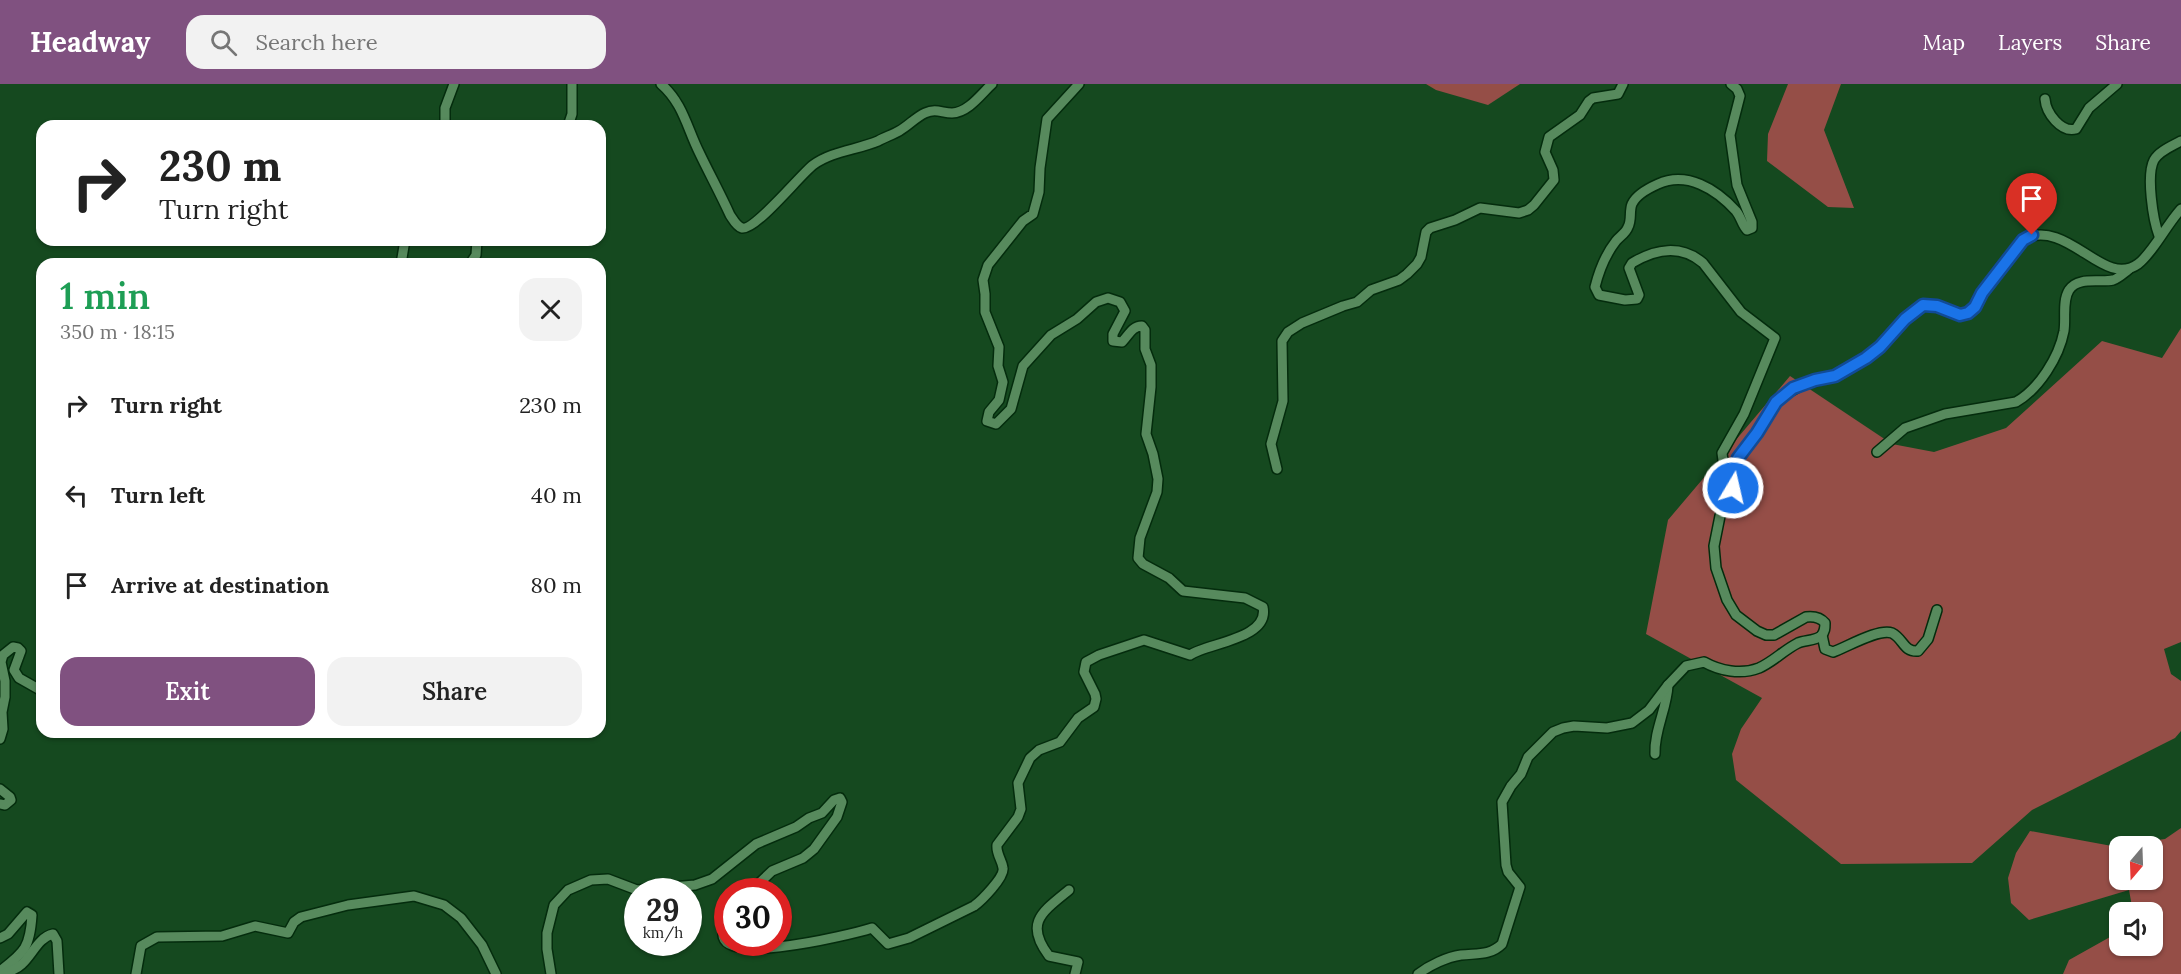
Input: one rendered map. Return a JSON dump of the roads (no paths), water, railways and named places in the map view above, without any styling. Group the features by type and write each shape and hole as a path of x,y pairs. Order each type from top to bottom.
{"street":[{"path":"445,120 445,108 454,84"},
{"path":"570,120 572,84"},
{"path":"661,84 675,99 730,215 736,225 742,228 749,227 767,212 814,164 849,148 874,142 898,131 924,113 960,111 975,101 992,84"},
{"path":"792,949 872,928 888,944 909,938 980,902 1002,874 1003,866 998,857 996,845 1018,818 1020,809 1018,783 1030,758 1039,750 1060,742 1078,718 1094,707 1095,694 1084,672 1086,662 1099,655 1144,640 1190,655 1197,650 1226,643 1245,634 1259,624 1263,617 1263,608 1245,598 1183,591 1169,578 1143,564 1138,558 1140,538 1157,492 1158,479 1146,434 1151,387 1150,365 1145,349 1145,330 1142,326 1132,329 1122,342 1113,341 1113,334 1125,311 1120,302 1108,298 1096,302 1077,319 1051,335 1023,366 1011,410 996,424 987,421 989,412 999,400 1003,382 998,366 999,347 985,312 983,280 988,265 1023,221 1033,214 1039,192 1047,119 1078,84"},
{"path":"1277,469 1271,444 1283,401 1282,341 1288,332 1302,323 1357,302 1371,290 1398,280 1407,274 1418,264 1426,232 1430,228 1455,220 1480,208 1519,213 1534,206 1554,180 1553,171 1545,152 1549,137 1580,115 1593,98 1618,94 1623,84"},
{"path":"1731,84 1737,88 1740,96 1731,135 1737,185 1752,222 1752,228 1748,230 1744,227 1736,211 1705,186 1685,180 1662,182 1643,193 1632,204 1628,229 1614,243 1599,273 1595,287 1599,295 1605,297 1637,299 1640,295 1629,268 1632,263 1663,251 1673,249 1684,252 1703,263 1742,312 1775,338 1744,414 1722,453 1724,468 1733,488"},
{"path":"2046,99 2046,105 2056,122 2068,130 2073,130 2076,129 2089,108 2117,84"},
{"path":"2159,236 2154,217 2151,187 2152,166 2156,156 2181,141"},
{"path":"1877,452 1905,428 1945,414 2016,402 2023,398 2037,383 2060,345 2064,329 2066,297 2072,286 2082,282 2113,280 2144,259 2181,209"},
{"path":"1418,974 1433,964 1460,955 1490,952 1502,944 1520,887 1506,865 1502,802 1521,774 1528,757 1553,732 1574,726 1607,728 1632,723 1649,710 1686,666 1704,662 1728,672 1758,668 1800,643 1822,635 1825,623 1812,616 1806,616 1774,635 1766,635 1757,631 1731,608 1716,568 1713,546 1720,516 1733,488 1738,458 1776,402 1808,382 1835,376 1866,358 1880,347 1905,319 1923,305 1937,306 1960,315 1968,313 1975,307 1982,293 2023,240 2032,235 2053,237 2082,250 2110,269 2130,268"},
{"path":"1822,635 1825,649 1833,652 1850,646 1866,636 1883,632 1893,634 1907,649 1918,651 1928,639 1937,610"},
{"path":"0,739 5,697 5,681 1,662 7,650 13,647 21,651 14,670 19,678 36,688"},
{"path":"1655,754 1656,734 1665,706 1668,686"},
{"path":"0,789 11,800 6,805 0,804"},
{"path":"551,974 547,933 554,905 568,890 591,880 608,879 637,890 695,885 712,879 756,844 822,813 834,800 840,798 842,802 837,817 814,849 803,858 772,871 765,878"},
{"path":"1069,890 1043,911 1036,925 1038,942 1049,956 1078,962 1075,974"},
{"path":"136,974 141,946 158,937 222,936 255,926 288,933 294,922 301,917 348,905 414,896 444,905 462,918 482,945 496,974"},
{"path":"0,938 8,934 27,912 32,915 31,936 19,958 0,971"},
{"path":"4,974 22,964 40,941 47,935 53,934 56,937 58,948 59,974"}]}
